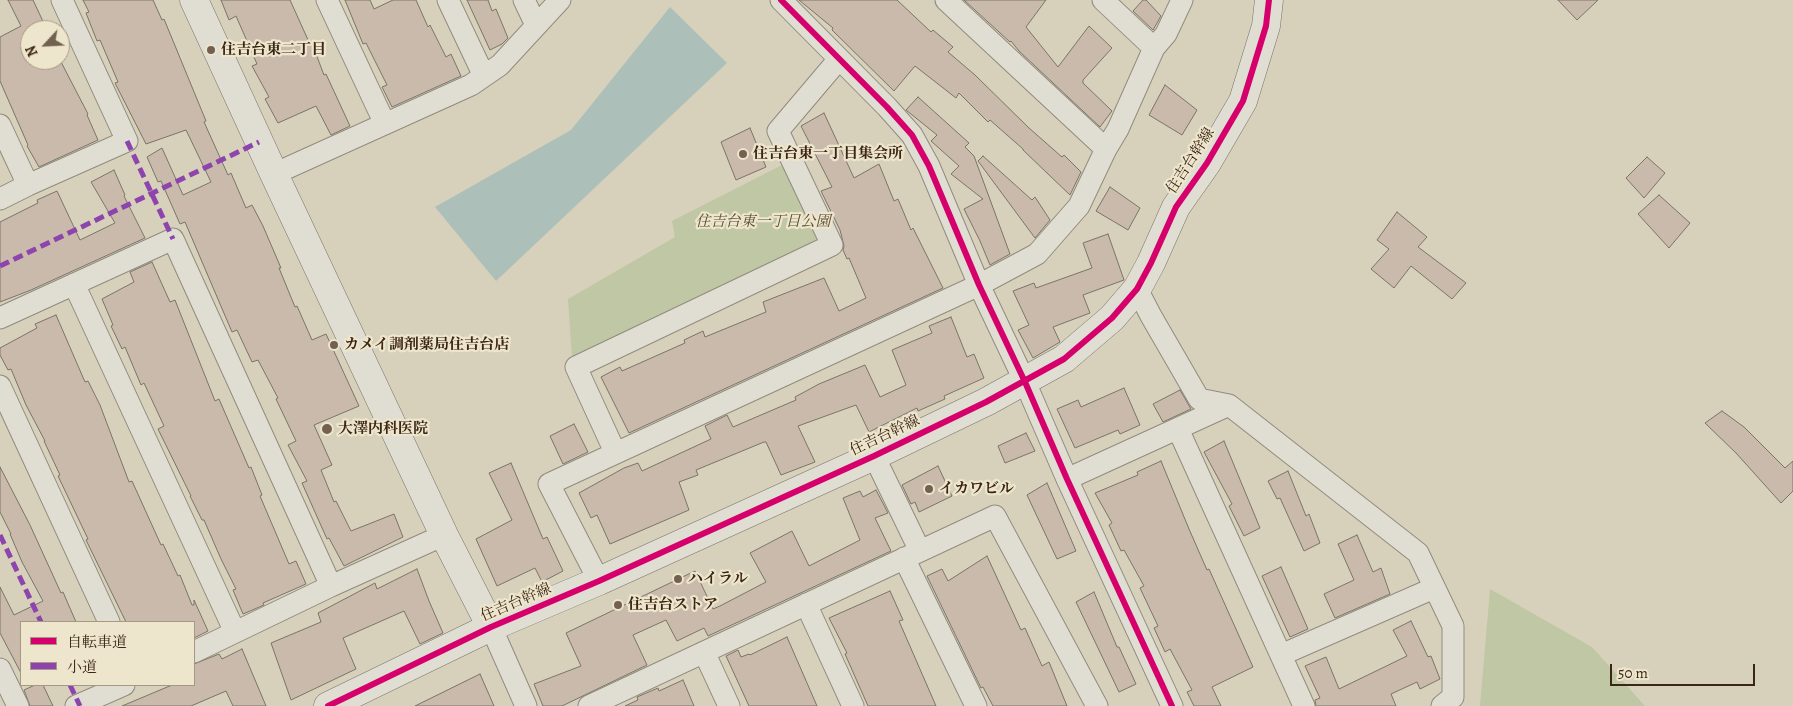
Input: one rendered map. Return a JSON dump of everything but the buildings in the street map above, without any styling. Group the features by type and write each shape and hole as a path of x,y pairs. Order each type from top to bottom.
{"street":[{"path":"0,199 127,141 62,0"},
{"path":"194,0 444,535 491,627 526,706"},
{"path":"327,0 385,124"},
{"path":"448,0 484,76"},
{"path":"524,0 536,25"},
{"path":"274,174 471,84 500,65 560,0"},
{"path":"782,0 888,107 912,135 929,166 979,285 1172,706"},
{"path":"946,0 1106,149"},
{"path":"1103,0 1154,48"},
{"path":"599,581 550,484 615,452 979,285 1038,254 1079,206 1106,149 1118,129 1154,48 1166,34 1182,0"},
{"name":"住吉台幹線","path":"328,706 491,627 599,581 874,456 1025,382 1064,359 1112,318 1137,289 1152,263 1176,207 1207,163 1243,101 1266,26 1269,0"},
{"path":"615,452 576,367 832,245 778,130 839,59"},
{"path":"0,125 28,185"},
{"path":"0,318 173,239 331,586"},
{"path":"74,284 235,632"},
{"path":"1137,289 1199,400 1229,405 1418,553 1453,626 1453,697 1442,706"},
{"path":"0,386 109,621"},
{"path":"1067,479 1229,405"},
{"path":"1178,429 1304,706"},
{"path":"874,456 912,554 976,706"},
{"path":"601,704 704,652 995,516 1097,706"},
{"path":"195,652 331,586 444,535"},
{"path":"1281,655 1434,588"},
{"path":"806,604 852,706"},
{"path":"704,652 729,706"},
{"path":"0,669 18,706"},
{"path":"76,706 122,686"}],"green space":[{"name":"住吉台東一丁目公園","path":"784,164 817,238 808,247 572,358 568,299 675,237 672,221"},
{"path":"1490,589 1592,647 1645,706 1480,706"}],"shaded area":[{"path":"670,7 727,63 496,281 435,207 571,130"}],"marked path":[{"path":"127,141 173,239"},
{"path":"0,266 259,142"},
{"path":"0,535 41,621"},
{"path":"70,686 80,706"}],"cycle path":[{"path":"781,0 887,107 912,135 929,166 979,285 1172,706"},
{"path":"328,706 491,627 599,581 874,456 986,402 1064,359 1112,318 1137,289 1176,207 1207,163 1243,101 1266,26 1269,0"}],"place":[{"name":"住吉台東二丁目","path":"211,50"},
{"name":"住吉台東一丁目集会所","path":"743,154"},
{"name":"カメイ調剤薬局住吉台店","path":"334,345"},
{"name":"大澤内科医院","path":"327,429"},
{"name":"イカワビル","path":"929,489"},
{"name":"ハイラル","path":"678,579"},
{"name":"住吉台ストア","path":"618,605"}]}
